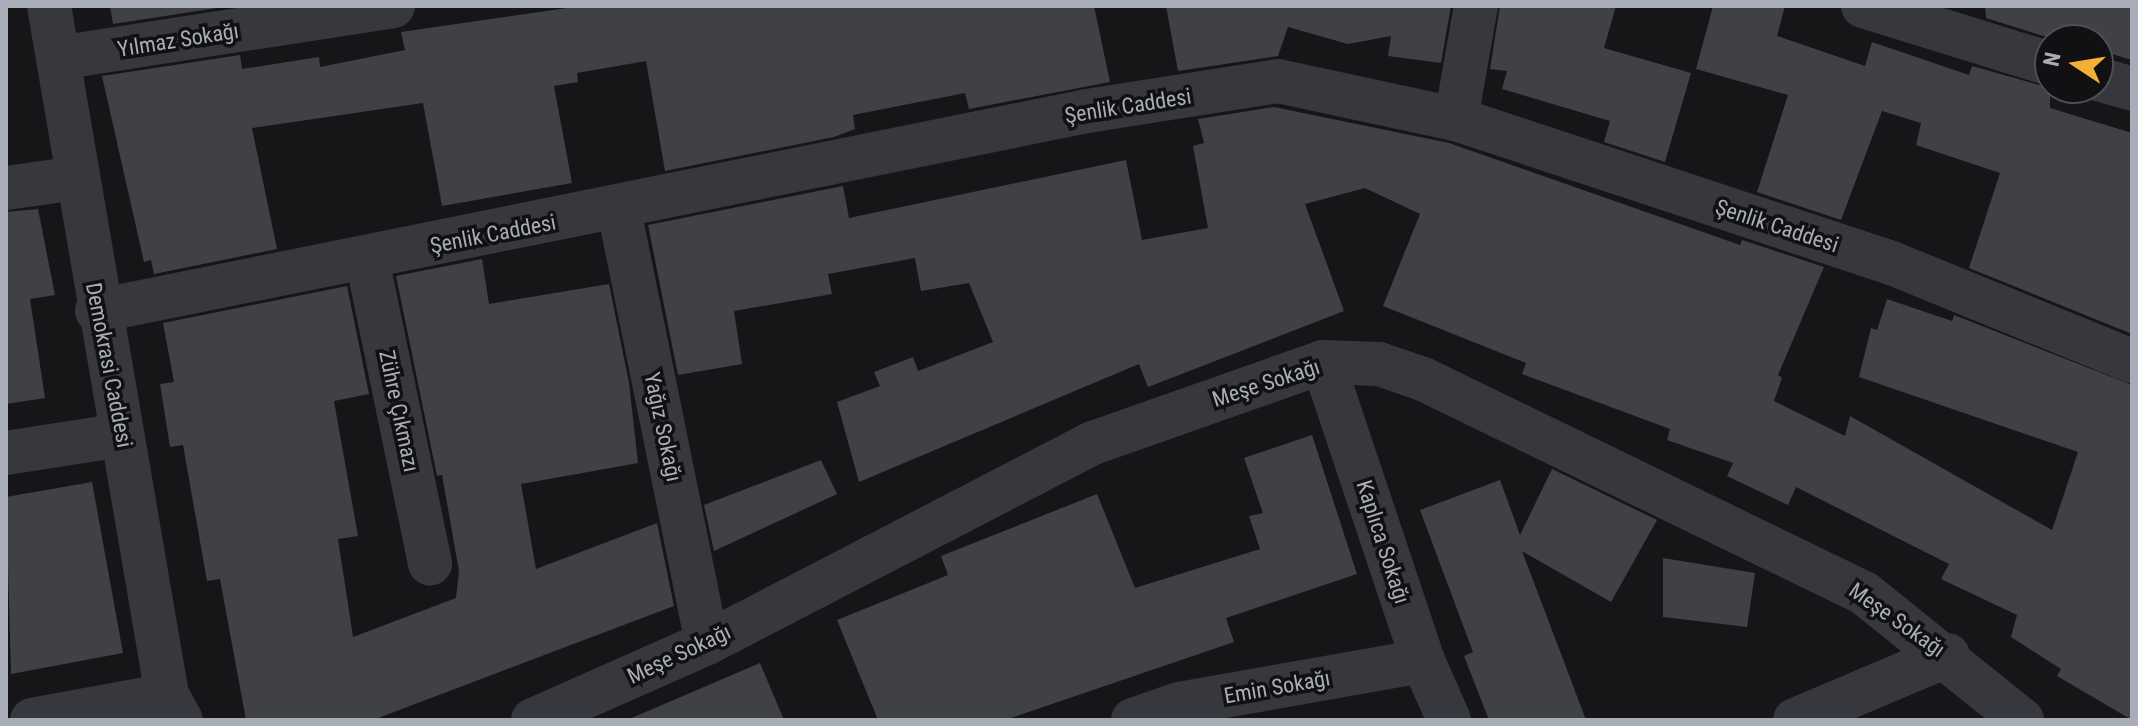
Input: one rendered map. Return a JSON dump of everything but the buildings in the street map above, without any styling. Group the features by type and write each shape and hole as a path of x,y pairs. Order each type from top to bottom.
{"street":[{"name":"Demokrasi Caddesi","path":"49,6 97,311 174,708"},
{"name":"Yılmaz Sokağı","path":"58,58 393,6"},
{"path":"1456,119 1476,6"},
{"path":"1863,6 2034,59"},
{"name":"Şenlik Caddesi","path":"97,311 619,210 1087,111 1278,81 1456,119 1894,264 2132,361"},
{"path":"6,188 77,178"},
{"name":"Yağız Sokağı","path":"619,210 707,643"},
{"name":"Zühre Çıkmazı","path":"367,259 430,564"},
{"name":"Meşe Sokağı","path":"533,720 707,643 1093,443 1323,362 1379,364 1423,379 1864,593 1948,655 2022,720"},
{"name":"Kaplıca Sokağı","path":"1323,362 1423,661 1449,720"},
{"path":"6,453 122,435"},
{"path":"1795,720 1948,655"},
{"name":"Emin Sokağı","path":"1133,720 1179,704 1423,661"},
{"path":"32,720 174,708"}]}
